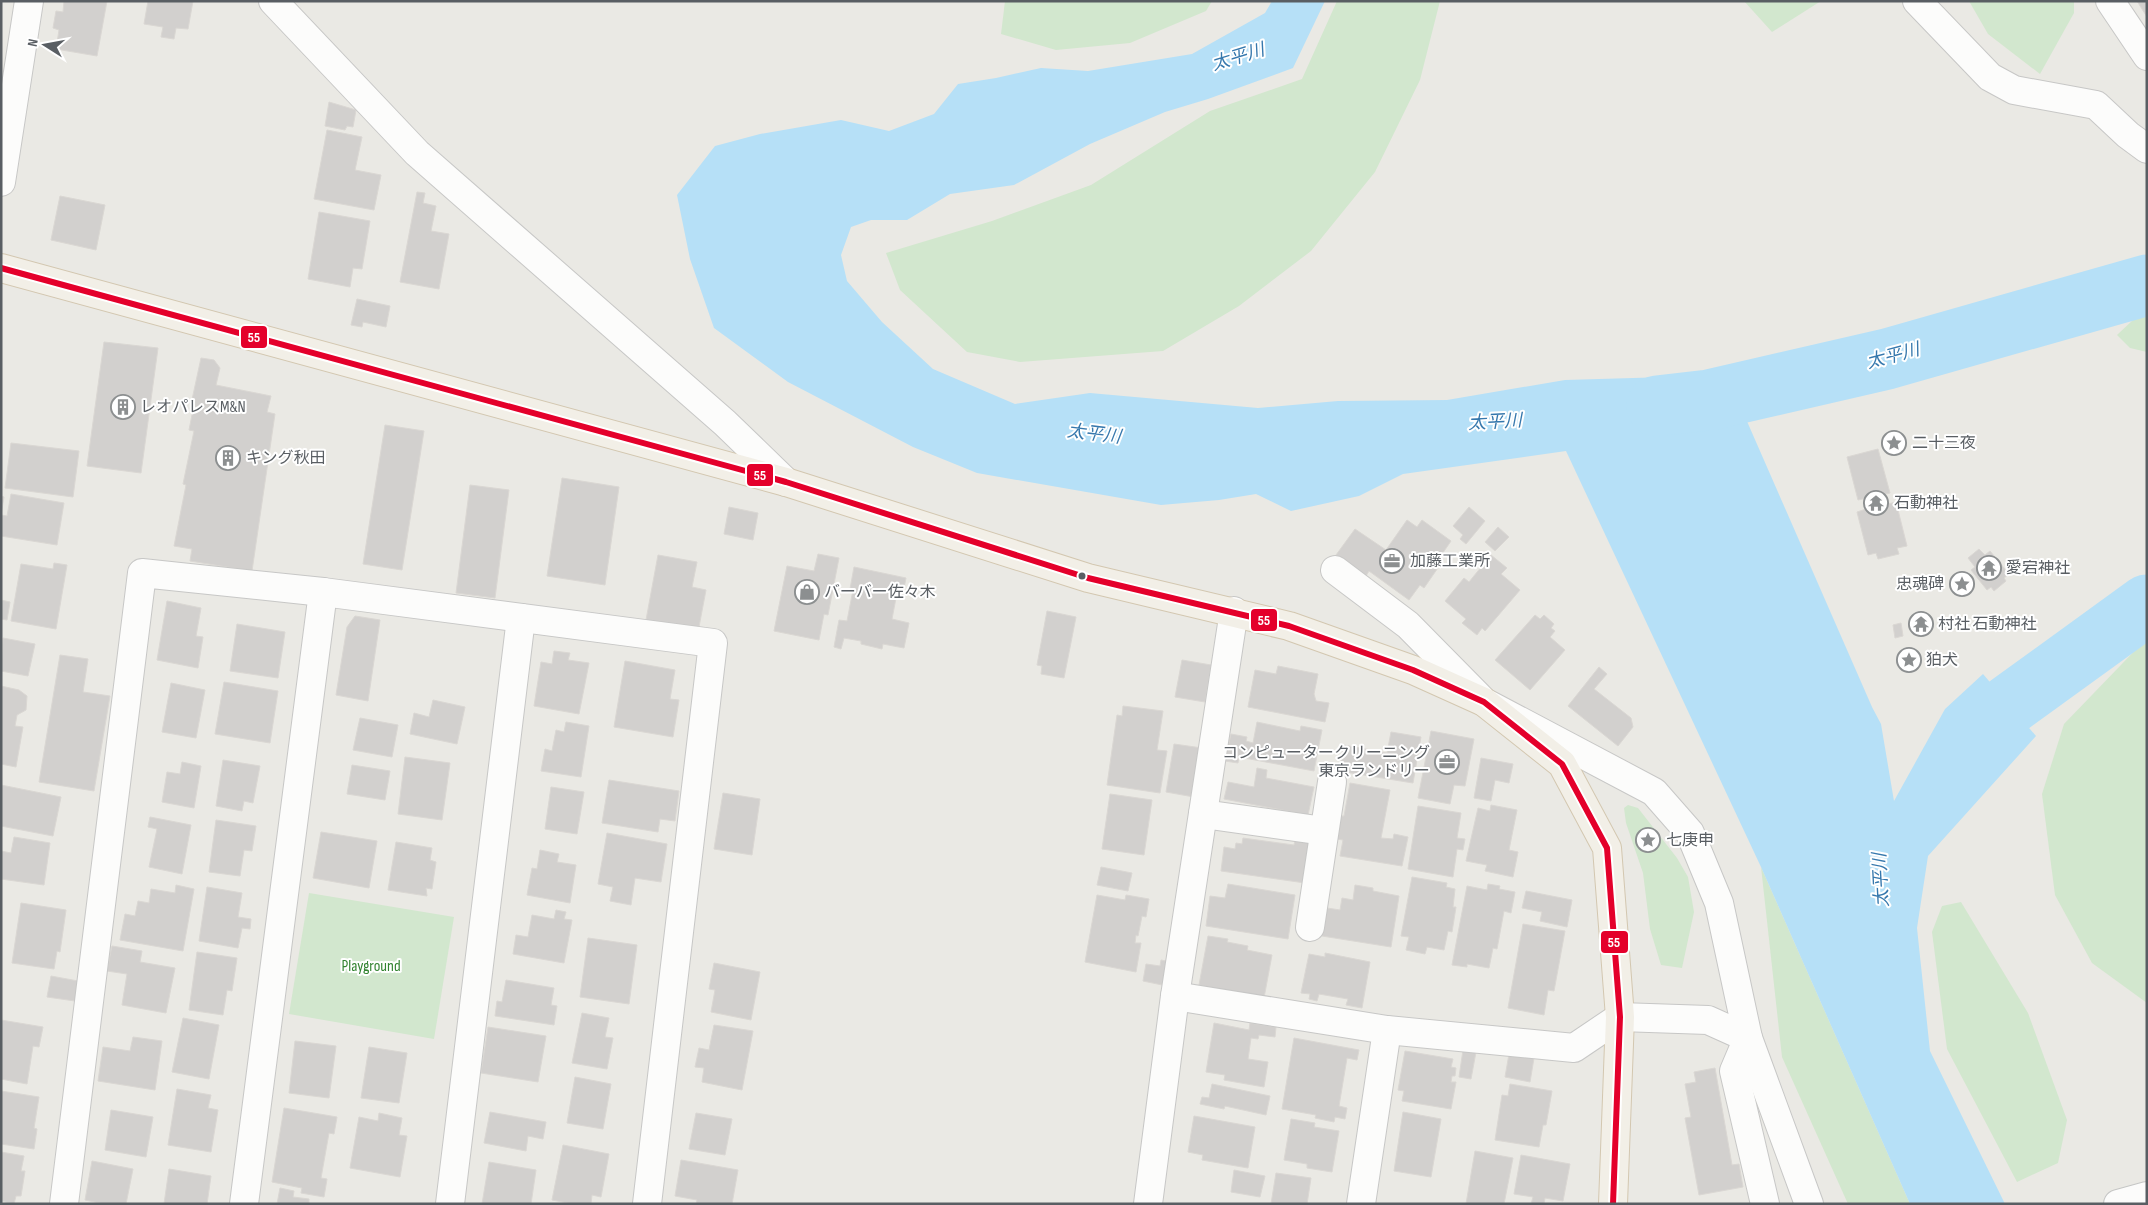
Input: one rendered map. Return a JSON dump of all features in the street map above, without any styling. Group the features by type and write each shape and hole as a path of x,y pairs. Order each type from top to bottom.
{"main road":[{"path":"1,268 786,482 1088,578 1289,626 1414,670 1484,702 1562,764 1607,848 1620,1017 1613,1204"}],"street":[{"path":"1,182 29,1"},
{"path":"273,1 417,153 726,423 786,482"},
{"path":"1917,1 1990,77 2014,90 2096,105 2128,135 2147,149"},
{"path":"2110,1 2147,56"},
{"path":"1335,570 1408,625 1604,765"},
{"path":"64,1204 142,573 323,592 713,642 647,1204"},
{"path":"244,1204 323,592"},
{"path":"1148,1204 1175,996 1234,612"},
{"path":"450,1204 521,618"},
{"path":"1408,625 1484,702 1654,792 1690,833 1720,904 1748,1038 1809,1204"},
{"path":"1310,927 1332,782"},
{"path":"1203,814 1324,831"},
{"path":"1175,996 1387,1030 1574,1048 1620,1017 1708,1020 1748,1038"},
{"path":"1361,1204 1387,1030"},
{"path":"1748,1038 1734,1071 1765,1204"},
{"path":"2118,1204 2147,1196"}],"green space":[{"path":"1005,1 1212,1 1206,11 1130,43 1056,50 1001,34"},
{"path":"1337,1 1440,1 1420,80 1375,172 1311,251 1239,306 1163,351 1020,362 967,352 900,290 886,253 992,221 1091,185 1210,111 1302,79"},
{"path":"1744,1 1821,1 1772,32"},
{"path":"1969,1 2074,1 2074,13 2040,74 1988,34"},
{"path":"2147,314 2147,352 2130,348 2117,335 2133,320"},
{"path":"2147,638 2147,1003 2092,963 2055,895 2042,794 2064,724"},
{"path":"1628,805 1638,808 1677,858 1688,877 1694,912 1682,968 1661,965 1650,929 1643,873 1626,823 1624,808"},
{"path":"1761,867 1910,1204 1848,1204 1782,1057"},
{"name":"Playground","path":"309,893 454,917 434,1039 289,1014"},
{"path":"1961,902 2028,1013 2067,1120 2058,1163 2017,1182 1947,1049 1932,932 1942,906"}],"water":[{"path":"1272,1 1325,1 1293,68 1208,99 1165,112 1090,144 1014,185 950,194 907,220 871,220 851,227 841,255 847,281 882,322 933,369 1015,404 1090,393 1258,408 1338,401 1447,400 1565,380 1735,375 1746,419 1881,724 1894,801 1945,709 1983,674 2036,736 1928,856 1917,928 1930,1051 2005,1204 1910,1204 1761,867 1566,451 1403,474 1359,496 1291,511 1256,494 1219,500 1161,505 977,473 913,447 788,382 714,328 690,259 677,195 715,146 760,134 841,120 889,131 934,114 958,84 1041,68 1088,71 1192,54 1265,13"}],"building":[{"path":"64,1 107,1 97,56 56,49 59,30 53,28 56,11 63,12"},
{"path":"148,1 193,1 188,29 176,28 174,39 161,37 163,27 144,24"},
{"path":"2137,1 2147,1 2147,17"},
{"path":"329,102 356,110 353,127 347,126 345,130 325,126"},
{"path":"327,130 362,137 355,170 381,175 374,210 314,199"},
{"path":"417,192 425,193 423,203 436,206 431,231 449,234 439,289 400,282"},
{"path":"60,196 105,205 96,250 51,240"},
{"path":"319,212 370,221 362,269 353,268 350,287 308,279"},
{"path":"357,299 390,306 386,327 363,322 362,327 351,325"},
{"name":"レオパレスM&N","path":"104,342 158,348 141,473 87,466"},
{"name":"キング秋田","path":"201,358 214,360 220,368 216,385 271,396 267,412 275,414 252,571 190,561 192,549 174,546 186,485 183,484 194,431 189,430 193,410 190,409"},
{"path":"385,425 424,431 402,570 363,564"},
{"path":"11,443 79,451 73,497 5,488"},
{"name":"石動神社","path":"1878,449 1890,493 1882,495 1884,505 1896,502 1907,546 1897,548 1899,554 1878,559 1876,553 1868,555 1857,512 1869,508 1867,498 1858,500 1847,457"},
{"path":"562,478 619,487 605,585 547,576"},
{"path":"470,485 509,490 495,598 456,593"},
{"path":"11,494 64,503 57,545 1,536 1,515 7,516"},
{"path":"1,496 4,497 1,515"},
{"path":"1940,502 1940,510 1934,510 1933,503"},
{"path":"729,507 758,513 753,540 724,534"},
{"path":"1469,507 1485,521 1466,544 1460,539 1463,535 1453,526"},
{"name":"加藤工業所","path":"1407,520 1417,527 1422,520 1451,541 1438,560 1442,562 1424,588 1420,585 1409,600 1369,571 1366,576 1336,555 1355,529 1386,550"},
{"path":"1498,527 1509,537 1495,551 1485,542"},
{"name":"愛宕神社","path":"1979,549 1985,555 1990,551 2009,574 2004,578 2006,581 1994,591 1991,587 1987,590 1971,570 1975,567 1968,558"},
{"name":"バーバー佐々木","path":"818,554 839,558 828,615 824,614 819,640 774,631 787,566 814,571"},
{"path":"658,555 697,562 692,587 706,590 698,632 646,620"},
{"path":"1491,555 1507,568 1501,574 1520,590 1485,631 1482,628 1477,635 1462,623 1466,619 1445,601 1464,578 1469,582"},
{"path":"54,563 67,565 56,629 11,621 21,564 53,569"},
{"path":"854,567 906,578 902,599 896,598 892,619 909,623 904,648 883,644 882,649 861,644 861,641 844,638 841,649 834,647 839,620 847,621 853,590 850,589"},
{"path":"1,600 10,602 7,620 1,619"},
{"path":"167,601 201,608 196,636 203,637 198,668 157,660"},
{"path":"1047,611 1076,617 1064,678 1041,674 1042,666 1037,665"},
{"path":"1535,615 1540,619 1544,615 1554,624 1551,628 1555,631 1550,637 1565,650 1530,690 1495,660"},
{"path":"355,616 380,620 368,701 336,695 347,627"},
{"path":"1901,623 1903,636 1895,638 1893,625"},
{"path":"237,624 285,632 278,678 230,671"},
{"path":"3,638 35,644 28,676 1,671"},
{"path":"554,651 570,653 568,660 589,663 579,714 534,706 541,662 552,664"},
{"path":"60,655 88,659 83,692 110,696 94,791 39,782"},
{"path":"1182,660 1211,665 1205,702 1175,697"},
{"path":"625,661 675,670 670,699 679,700 673,737 614,727"},
{"path":"1278,666 1318,674 1314,694 1316,701 1329,703 1325,722 1248,707 1255,670 1276,674"},
{"path":"1599,667 1607,674 1594,689 1631,718 1633,727 1618,746 1568,706"},
{"path":"224,682 278,691 270,743 215,734"},
{"path":"171,683 205,690 196,738 162,732"},
{"path":"1,686 19,690 27,696 26,710 17,715 15,726 23,727 16,767 1,764"},
{"path":"433,700 465,707 457,744 410,734 414,713 429,717"},
{"path":"1123,706 1163,711 1157,750 1167,751 1160,793 1107,785 1117,715 1122,716"},
{"path":"360,718 398,725 392,757 353,750"},
{"path":"566,722 589,726 581,777 541,771 545,749 552,751 556,730 564,732"},
{"path":"1257,722 1300,731 1301,726 1322,730 1314,771 1239,757 1238,763 1225,761 1231,734 1247,737 1246,741 1253,743"},
{"name":"コンピュータークリーニング 東京ランドリー","path":"1431,731 1474,739 1465,786 1454,785 1450,804 1418,798"},
{"path":"1391,732 1421,737 1413,783 1339,771 1344,745 1387,753"},
{"path":"1174,744 1202,748 1194,797 1166,792"},
{"path":"405,757 450,763 442,820 398,814"},
{"path":"1481,758 1513,764 1509,783 1495,780 1491,801 1474,798"},
{"path":"223,760 260,766 253,803 244,801 242,811 216,806"},
{"path":"182,762 201,766 194,808 162,802 167,772 180,774"},
{"path":"352,765 390,771 385,800 347,794"},
{"path":"1257,768 1267,770 1266,778 1314,787 1308,815 1224,799 1228,782 1254,787"},
{"path":"609,780 679,791 675,821 660,819 658,832 602,823"},
{"path":"1350,783 1390,790 1381,838 1393,839 1394,834 1408,837 1402,866 1340,856 1343,840 1337,839 1341,816 1344,816"},
{"path":"1,785 61,797 53,836 1,826"},
{"path":"551,787 584,792 577,834 545,829"},
{"path":"723,793 760,799 752,855 714,849"},
{"path":"1110,794 1152,800 1144,855 1102,849"},
{"path":"1491,805 1517,810 1509,850 1518,852 1513,877 1485,871 1487,865 1466,861 1478,808 1490,811"},
{"path":"1418,806 1461,813 1457,838 1465,839 1463,850 1457,849 1453,877 1408,869"},
{"path":"150,817 191,825 182,874 149,867 157,829 148,827"},
{"path":"216,820 256,826 252,851 244,850 240,876 209,872"},
{"path":"321,832 377,841 369,888 313,878"},
{"path":"607,833 667,844 661,882 635,878 631,905 610,901 613,887 598,884"},
{"path":"14,837 50,843 44,885 1,879 1,851 11,853"},
{"path":"1243,838 1294,845 1295,840 1311,842 1305,883 1221,871 1224,847 1235,849 1236,843 1242,844"},
{"path":"396,842 432,848 430,860 436,862 432,889 426,888 427,896 388,890"},
{"path":"540,850 559,854 557,862 576,865 570,903 527,895 532,868 537,869"},
{"path":"1101,867 1132,873 1128,891 1097,885"},
{"path":"1412,877 1447,883 1446,887 1455,889 1453,907 1456,907 1452,932 1448,931 1444,950 1427,947 1425,954 1406,950 1409,937 1401,936"},
{"path":"1228,884 1295,895 1288,939 1206,926 1210,896 1225,898"},
{"path":"1488,884 1500,886 1499,889 1515,892 1511,913 1504,911 1497,949 1493,948 1489,968 1467,964 1467,967 1452,965 1467,886 1487,890"},
{"path":"176,885 194,889 183,951 120,940 125,914 135,916 138,901 149,903 151,889 175,893"},
{"path":"1355,885 1399,896 1391,947 1322,936 1327,908 1340,910 1342,898 1353,900"},
{"path":"207,887 242,893 238,917 251,919 250,929 242,928 238,948 199,941"},
{"path":"1526,891 1572,900 1567,927 1540,921 1542,912 1522,908"},
{"path":"1097,895 1125,900 1126,895 1149,899 1146,917 1142,916 1138,936 1136,935 1135,943 1141,943 1136,972 1085,962"},
{"path":"21,903 66,910 60,952 57,951 54,969 12,963"},
{"path":"556,910 566,912 564,919 572,920 564,963 513,954 516,935 528,937 532,915 554,919"},
{"path":"1523,924 1565,931 1554,991 1548,990 1544,1015 1508,1008"},
{"path":"1208,936 1228,939 1227,942 1248,946 1247,950 1272,955 1264,998 1199,985"},
{"path":"588,938 637,945 629,1004 580,997"},
{"path":"112,946 142,951 140,962 175,968 166,1013 122,1005 127,974 107,971"},
{"path":"197,952 237,958 232,991 227,990 223,1015 189,1010"},
{"path":"1325,953 1370,962 1362,1008 1346,1005 1348,999 1319,994 1317,1001 1309,999 1310,994 1301,993 1309,954 1325,957"},
{"path":"1161,960 1171,962 1167,986 1143,981 1146,964 1160,966"},
{"path":"714,963 760,972 751,1020 711,1012 715,990 709,989"},
{"path":"51,976 78,981 75,1001 47,997"},
{"path":"506,980 554,988 551,1005 557,1006 554,1025 495,1016 497,1001 502,1002"},
{"path":"582,1013 609,1018 605,1037 613,1038 607,1069 572,1063"},
{"path":"183,1018 219,1025 209,1079 172,1072"},
{"path":"1,1020 43,1027 39,1047 33,1046 27,1084 1,1079"},
{"path":"1214,1023 1249,1030 1250,1023 1276,1027 1275,1037 1259,1035 1258,1039 1251,1038 1248,1059 1268,1062 1264,1087 1224,1080 1225,1075 1206,1072"},
{"path":"714,1025 753,1031 742,1090 702,1082 704,1068 695,1067 699,1048 709,1050"},
{"path":"488,1027 546,1036 538,1082 481,1073"},
{"path":"133,1037 162,1041 155,1090 98,1081 103,1047 130,1051"},
{"path":"1294,1038 1359,1050 1357,1060 1347,1058 1339,1106 1347,1108 1345,1119 1335,1117 1334,1122 1315,1118 1316,1115 1282,1109"},
{"path":"295,1041 336,1046 329,1098 289,1093"},
{"path":"369,1047 407,1053 399,1103 361,1098"},
{"path":"1463,1050 1476,1052 1471,1079 1459,1077"},
{"path":"1405,1051 1453,1059 1451,1067 1456,1068 1455,1076 1452,1076 1451,1082 1456,1082 1451,1109 1402,1101 1404,1091 1398,1090"},
{"path":"1509,1054 1534,1058 1530,1082 1505,1077"},
{"path":"1715,1068 1732,1165 1739,1164 1743,1187 1699,1195 1685,1118 1691,1117 1685,1084 1696,1082 1694,1072"},
{"path":"575,1077 611,1084 603,1129 567,1123"},
{"path":"1212,1084 1270,1096 1266,1115 1225,1106 1224,1109 1200,1104 1202,1097 1209,1098"},
{"path":"1510,1084 1552,1091 1546,1125 1543,1125 1539,1147 1495,1140 1502,1095 1508,1096"},
{"path":"177,1089 211,1095 208,1108 218,1110 211,1152 168,1145"},
{"path":"1,1091 39,1097 34,1128 37,1129 34,1149 1,1144"},
{"path":"284,1108 337,1117 334,1134 329,1133 321,1178 327,1179 324,1197 301,1193 302,1188 272,1182"},
{"path":"111,1110 153,1117 146,1157 105,1150"},
{"path":"490,1112 546,1122 543,1139 528,1136 526,1151 484,1143"},
{"path":"1403,1112 1441,1119 1431,1177 1394,1171"},
{"path":"379,1113 402,1118 399,1135 407,1136 400,1177 350,1168 359,1117 378,1121"},
{"path":"696,1113 732,1119 725,1155 689,1149"},
{"path":"1194,1116 1255,1127 1248,1168 1202,1160 1203,1155 1188,1152"},
{"path":"1291,1119 1315,1123 1314,1127 1339,1131 1332,1172 1307,1168 1307,1164 1284,1160"},
{"path":"563,1145 609,1154 601,1197 592,1195 591,1204 573,1204 552,1200"},
{"path":"1475,1151 1513,1158 1504,1204 1466,1204"},
{"path":"1,1152 24,1156 21,1171 25,1171 21,1196 16,1196 14,1204 1,1201"},
{"path":"1521,1155 1570,1164 1563,1201 1545,1198 1544,1204 1531,1204 1533,1197 1514,1194"},
{"path":"681,1160 738,1170 732,1204 696,1204 697,1200 675,1196"},
{"path":"92,1161 133,1169 126,1204 104,1204 85,1200"},
{"path":"489,1162 536,1170 531,1204 482,1204"},
{"path":"169,1169 211,1176 207,1204 164,1204"},
{"path":"1234,1170 1265,1176 1260,1197 1231,1192"},
{"path":"1276,1173 1311,1178 1307,1204 1271,1204"},
{"path":"280,1188 294,1191 293,1197 309,1199 309,1204 277,1204"}],"waterway":[{"name":"太平川","path":"1657,406 1709,400 1887,359 2147,285"},
{"name":"太平川","path":"1950,764 2009,705 2147,605"}],"transit line":[{"name":"55","path":"1,268 786,482 1088,578 1289,626 1413,670 1484,702 1562,764 1607,848 1620,1017 1613,1204"}],"place":[{"name":"レオパレスM&N","path":"123,407"},
{"name":"二十三夜","path":"1894,443"},
{"name":"キング秋田","path":"228,458"},
{"name":"石動神社","path":"1876,503"},
{"name":"加藤工業所","path":"1392,561"},
{"name":"愛宕神社","path":"1989,568"},
{"name":"忠魂碑","path":"1962,584"},
{"name":"バーバー佐々木","path":"807,592"},
{"name":"村社 石動神社","path":"1921,624"},
{"name":"狛犬","path":"1909,660"},
{"name":"コンピュータークリーニング 東京ランドリー","path":"1447,762"},
{"name":"七庚申","path":"1648,840"}]}
